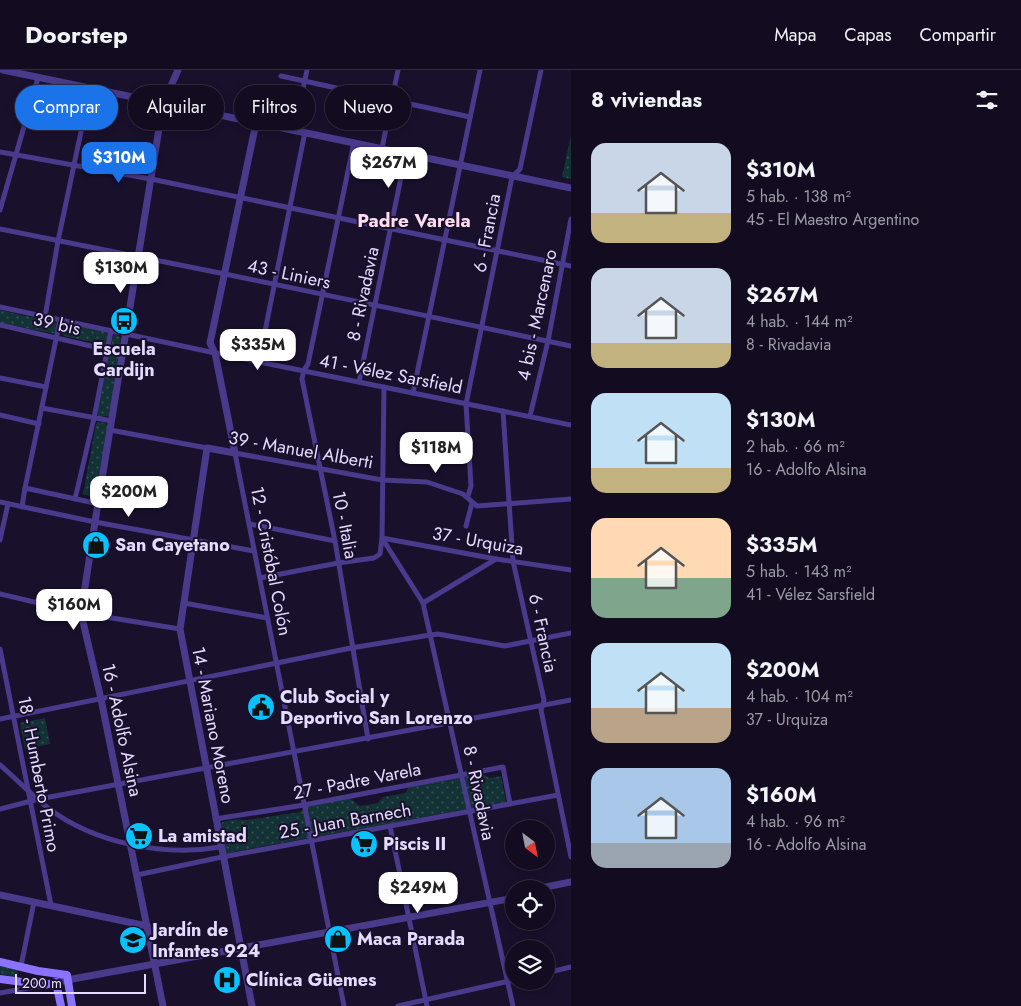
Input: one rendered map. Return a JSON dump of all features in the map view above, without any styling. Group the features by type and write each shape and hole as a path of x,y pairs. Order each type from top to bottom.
{"main road":[{"path":"0,962 67,977 72,1006"},
{"path":"21,966 20,977 30,983"},
{"path":"30,983 40,978 38,970"},
{"path":"0,978 45,985 56,982 61,1006"}],"street":[{"path":"3,70 71,85"},
{"name":"16 - Adolfo Alsina","path":"171,85 178,70"},
{"path":"304,85 307,70"},
{"path":"395,85 398,70"},
{"path":"413,393 480,70"},
{"name":"6 - Francia","path":"468,496 471,486 466,404 512,177 520,169 541,70"},
{"path":"281,76 325,86"},
{"path":"0,210 38,78"},
{"path":"411,104 470,117"},
{"path":"46,317 58,241 81,130"},
{"name":"16 - Adolfo Alsina","path":"159,130 82,613 163,1006"},
{"name":"12 - Cristóbal Colón","path":"255,130 210,343 215,353 250,524 344,1006"},
{"path":"294,130 571,188"},
{"path":"382,148 386,130"},
{"path":"259,361 304,132"},
{"name":"10 - Italia","path":"354,142 308,364 302,379 335,540 351,648 368,738"},
{"path":"0,152 151,179 571,266"},
{"name":"8 - Rivadavia","path":"359,382 406,153"},
{"name":"4 bis - Marcenaro","path":"530,416 548,341 571,219"},
{"name":"43 - Liniers","path":"0,229 571,346"},
{"name":"41 - Vélez Sarsfield","path":"0,307 215,353 571,425"},
{"path":"22,507 60,320"},
{"name":"39 bis","path":"0,325 108,350"},
{"path":"75,499 94,418 111,331"},
{"path":"0,378 46,387"},
{"path":"260,578 378,557 380,554 382,538 384,387"},
{"path":"42,408 112,421"},
{"name":"6 - Francia","path":"503,411 513,561 544,700 541,710 571,858"},
{"path":"0,415 39,424"},
{"name":"39 - Manuel Alberti","path":"110,430 382,480 427,482 468,496"},
{"name":"14 - Mariano Moreno","path":"207,448 180,629 220,847 252,1006"},
{"path":"25,488 98,504"},
{"path":"468,496 472,503 477,506 571,499"},
{"path":"0,502 95,522 254,551"},
{"path":"466,526 472,503"},
{"path":"0,540 8,504"},
{"path":"250,524 335,540"},
{"name":"8 - Rivadavia","path":"382,538 423,603 505,972"},
{"name":"37 - Urquiza","path":"382,538 496,559 571,570"},
{"path":"423,603 496,559"},
{"path":"0,594 82,613 180,629"},
{"path":"184,602 267,618"},
{"path":"0,719 351,648 430,635 438,634 506,646 571,633"},
{"name":"18 - Humberto Primo","path":"0,649 3,681 14,716 51,905"},
{"path":"0,809 39,799 571,700"},
{"path":"0,765 48,808 106,838 131,845 159,848 191,850 220,847"},
{"name":"27 - Padre Varela","path":"215,819 304,805 503,768 510,804"},
{"name":"25 - Juan Barnech","path":"137,875 222,857 558,796"},
{"path":"390,826 426,1003"},
{"path":"555,885 571,882"},
{"path":"555,890 571,887"},
{"path":"0,895 147,926"},
{"path":"56,982 67,977 328,930 505,895"},
{"path":"488,900 505,899"},
{"path":"21,966 34,902"},
{"path":"555,971 571,967"},
{"path":"398,1006 426,1003 505,982"},
{"path":"0,993 45,985"},
{"name":"8 - Rivadavia","path":"509,990 513,1006"}],"green space":[{"path":"571,135 571,179 562,177"},
{"path":"0,310 57,323 56,334 0,323"},
{"path":"67,323 109,332 106,345 64,336 62,333 64,325"},
{"path":"116,334 121,338 109,416 99,417 97,414 113,336"},
{"path":"98,422 106,423 108,427 96,495 92,497 83,494 96,424"},
{"path":"45,718 50,744 25,749 20,723"},
{"path":"483,774 489,778 501,776 506,802 224,853 219,825 228,821 300,812 307,806 349,798 360,806 378,803 383,797 405,793 409,787"},
{"path":"11,965 18,969 17,976 19,980 0,974 0,966 7,968"}],"place":[{"name":"Escuela Cardijn","path":"124,321"},
{"name":"San Cayetano","path":"96,545"},
{"name":"Club Social y Deportivo San Lorenzo","path":"261,707"},
{"name":"La amistad","path":"139,836"},
{"name":"Piscis II","path":"364,844"},
{"name":"Maca Parada","path":"338,939"},
{"name":"Jardín de Infantes 924","path":"133,940"},
{"name":"Clínica Güemes","path":"227,980"}],"district":[{"name":"Padre Varela","path":"414,220"}]}
